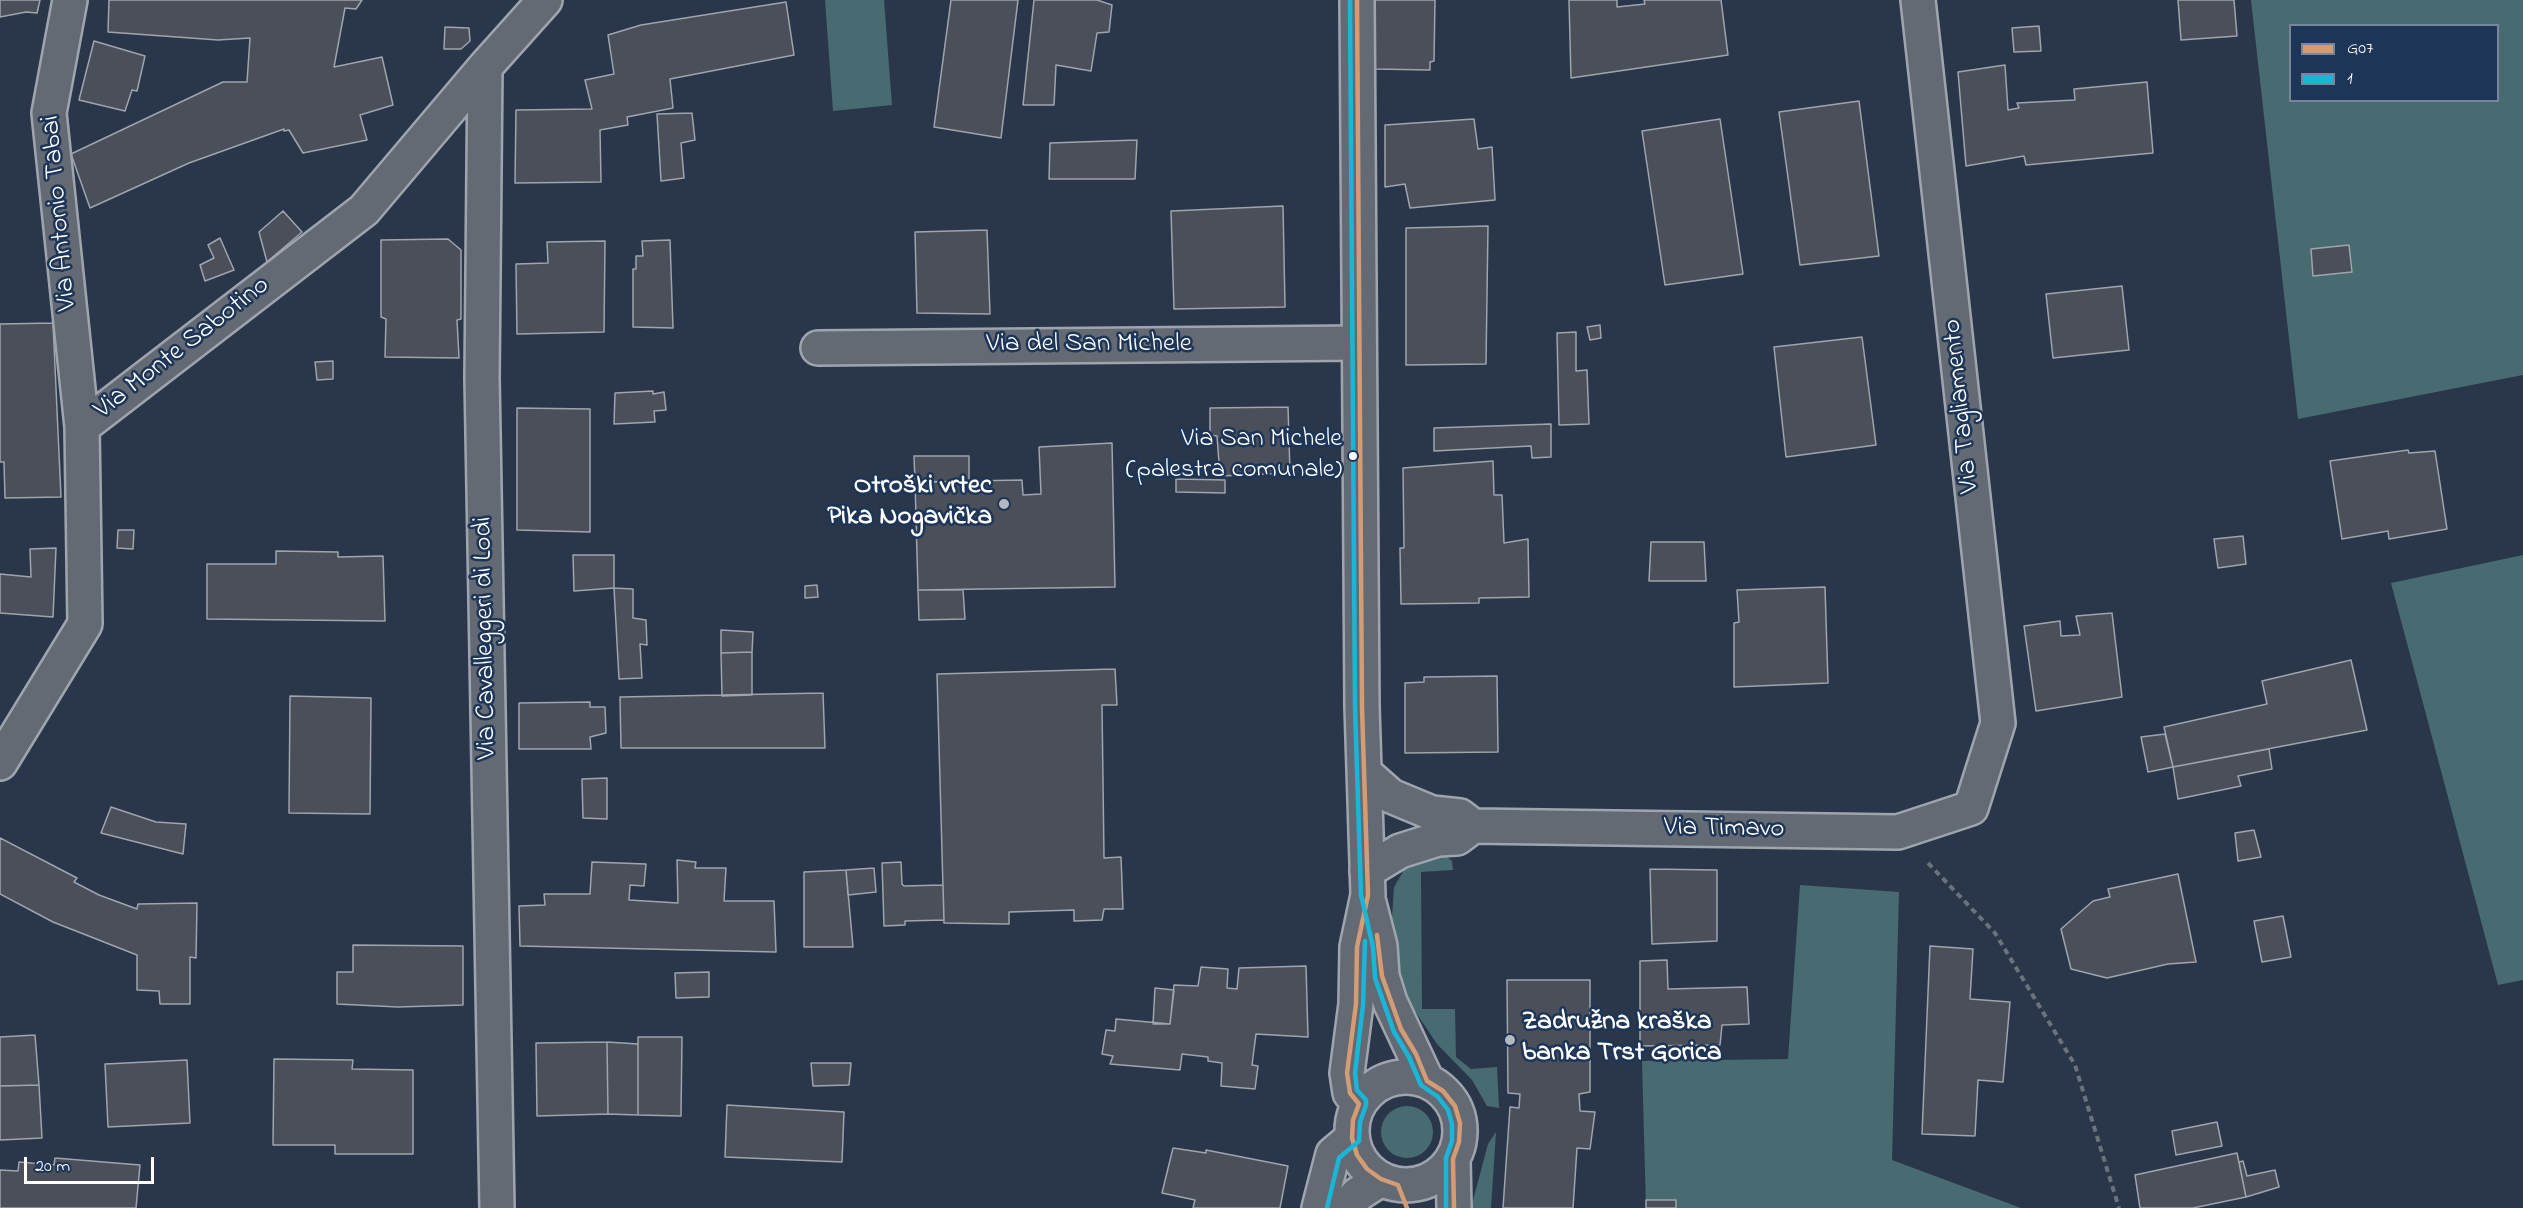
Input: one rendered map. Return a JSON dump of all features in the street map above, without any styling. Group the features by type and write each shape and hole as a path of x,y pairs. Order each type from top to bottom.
{"street":[{"name":"Via Antonio Tabai","path":"70,0 49,113 82,427"},
{"name":"Via Monte Sabotino","path":"0,762 85,624 82,427 364,210 484,67 545,0"},
{"path":"1357,0 1362,707 1367,883 1357,947 1356,1004 1347,1073 1350,1093 1359,1104"},
{"name":"Via Tagliamento","path":"1918,0 1998,723 1971,808"},
{"name":"Via Cavalleggeri di Lodi","path":"484,67 482,378 497,1208"},
{"name":"Via del San Michele","path":"818,348 1359,344"},
{"name":"Via Timavo","path":"1365,773 1391,796 1432,813 1460,816 1473,826 1898,832 1971,808"},
{"name":"Via Timavo","path":"1367,883 1400,851 1438,839 1457,838 1473,826"},
{"path":"1367,883 1380,946 1382,976 1390,1002 1427,1081"},
{"path":"1345,1208 1358,1194 1395,1191 1419,1184 1438,1174 1453,1159 1460,1142 1460,1123 1455,1106 1443,1091 1427,1081 1408,1077 1389,1080 1372,1089 1359,1104 1353,1120 1352,1138 1357,1155 1367,1169 1395,1191"},
{"path":"1319,1208 1333,1154 1352,1138"},
{"path":"1453,1159 1454,1208"}],"path":[{"path":"1898,832 1995,933 2075,1065 2119,1208"}],"green space":[{"path":"825,0 884,0 892,105 833,111"},
{"path":"2251,0 2523,0 2523,375 2298,419"},
{"path":"2523,555 2523,980 2498,985 2391,583"},
{"path":"1444,854 1452,861 1453,870 1421,872 1422,1009 1455,1009 1456,1057 1471,1069 1497,1067 1499,1108 1487,1106 1472,1080 1437,1044 1407,999 1394,960 1392,918 1394,887 1407,865"},
{"path":"1800,885 1899,892 1892,1160 2021,1208 1646,1208 1642,1061 1788,1059"},
{"path":"1402,1106 1412,1106 1421,1110 1429,1118 1433,1132 1429,1146 1421,1154 1412,1158 1402,1158 1393,1154 1385,1146 1381,1137 1381,1127 1385,1118 1393,1110"},
{"path":"1496,1132 1491,1208 1471,1208 1488,1144"}],"building":[{"path":"0,0 40,0 37,13 26,12 0,17"},
{"path":"109,0 362,0 356,9 345,8 334,67 382,57 393,105 360,115 367,140 303,153 289,130 284,131 284,129 189,163 90,208 71,154 223,82 247,82 250,38 218,40 108,32"},
{"path":"951,0 1018,0 1001,138 934,127"},
{"path":"1034,0 1097,0 1112,5 1109,32 1097,33 1091,71 1056,65 1054,105 1023,105"},
{"path":"1375,0 1435,0 1434,61 1430,62 1430,70 1375,69"},
{"path":"1569,0 1617,0 1617,7 1645,4 1644,0 1721,0 1728,55 1571,78"},
{"path":"2178,0 2234,0 2237,36 2181,40"},
{"path":"786,2 794,55 670,79 673,108 627,117 628,125 600,130 601,182 515,183 516,110 592,109 585,80 614,74 608,35 641,25"},
{"path":"2039,26 2041,51 2014,52 2012,28"},
{"path":"445,27 469,28 470,41 461,49 444,49"},
{"path":"94,41 145,56 137,91 132,90 125,111 79,100"},
{"path":"2005,65 2008,110 2019,108 2017,103 2075,100 2074,89 2147,82 2153,153 2026,165 2024,156 1966,166 1958,72"},
{"path":"1859,101 1879,256 1800,265 1779,112"},
{"path":"692,113 695,140 681,143 684,178 661,181 657,114"},
{"path":"1474,119 1478,149 1492,147 1495,200 1410,208 1405,184 1385,187 1385,125"},
{"path":"1720,119 1743,274 1665,285 1642,131"},
{"path":"1137,140 1135,179 1049,179 1050,143"},
{"path":"1283,206 1285,307 1174,309 1171,211"},
{"path":"283,211 302,232 267,262 259,232"},
{"path":"1488,226 1486,364 1406,365 1406,228"},
{"path":"987,230 990,314 917,313 915,232"},
{"path":"220,238 234,270 205,281 200,265 214,258 208,245"},
{"path":"448,239 461,250 461,319 457,320 459,358 385,357 386,319 381,317 381,240"},
{"path":"670,240 673,328 633,327 633,269 636,269 636,256 643,256 642,241"},
{"path":"605,241 604,332 517,334 516,264 548,263 547,242"},
{"path":"2349,245 2352,272 2313,276 2311,249"},
{"path":"2122,286 2129,350 2053,358 2046,294"},
{"path":"53,323 61,497 5,498 4,462 0,462 0,324"},
{"path":"1600,325 1601,338 1590,340 1587,327"},
{"path":"1576,332 1576,371 1587,370 1589,424 1559,425 1557,333"},
{"path":"1862,337 1876,445 1786,457 1774,347"},
{"path":"333,361 333,379 317,380 315,362"},
{"path":"653,391 653,394 664,392 666,410 654,411 655,422 614,424 615,393"},
{"path":"1288,407 1290,473 1220,476 1217,436 1210,435 1210,408"},
{"path":"517,408 590,409 590,532 517,530"},
{"path":"1551,424 1551,457 1532,458 1531,446 1434,451 1434,428"},
{"path":"1112,443 1115,587 918,590 915,482 1022,480 1023,495 1041,494 1039,447"},
{"path":"2408,450 2409,453 2435,451 2447,529 2389,539 2388,531 2342,539 2330,461"},
{"path":"914,456 969,456 969,482 915,482"},
{"path":"1493,461 1494,495 1502,495 1504,543 1528,539 1529,597 1479,598 1479,603 1401,604 1400,548 1404,548 1403,468"},
{"path":"1176,479 1225,480 1225,493 1176,492"},
{"path":"118,530 134,530 133,549 117,548"},
{"path":"2243,536 2246,564 2218,568 2214,539"},
{"path":"1651,542 1704,542 1706,581 1649,581"},
{"path":"56,548 53,617 0,613 0,574 31,577 30,549"},
{"path":"276,551 338,552 338,557 383,556 385,621 207,619 207,564 276,564"},
{"path":"573,555 614,555 614,588 574,591"},
{"path":"817,585 818,597 805,598 805,586"},
{"path":"1825,587 1828,683 1734,687 1734,623 1739,622 1737,590"},
{"path":"614,588 633,589 633,618 646,620 647,645 640,644 642,678 619,679"},
{"path":"918,590 963,590 965,619 919,620"},
{"path":"2112,613 2122,697 2036,711 2024,626 2060,621 2061,636 2080,635 2076,616"},
{"path":"721,630 753,632 752,652 721,653"},
{"path":"752,652 752,695 722,696 721,653"},
{"path":"2351,660 2367,730 2173,767 2164,727 2267,704 2262,681"},
{"path":"1115,669 1117,705 1102,705 1104,858 1121,857 1123,909 1104,909 1102,920 1074,921 1074,910 1009,912 1009,924 944,923 937,674"},
{"path":"1497,676 1498,752 1405,753 1405,683 1424,682 1424,677"},
{"path":"823,693 825,748 621,748 620,697"},
{"path":"290,696 371,698 370,814 289,813"},
{"path":"590,702 590,707 605,707 606,733 590,737 591,749 519,749 519,703"},
{"path":"2165,734 2173,767 2148,772 2141,737"},
{"path":"2269,749 2272,769 2238,776 2241,786 2178,799 2173,767"},
{"path":"607,778 607,819 583,818 582,779"},
{"path":"111,807 156,822 186,824 183,854 101,833"},
{"path":"2254,830 2261,857 2238,861 2235,833"},
{"path":"0,838 77,878 74,882 99,895 137,909 138,904 197,903 196,958 190,957 190,1004 160,1004 159,991 137,990 137,955 53,922 0,894"},
{"path":"677,860 696,862 695,868 726,868 724,901 774,901 776,952 520,946 519,906 545,905 544,894 590,894 592,862 646,864 644,886 630,885 629,900 678,903"},
{"path":"901,862 904,886 943,885 944,920 905,921 905,925 884,926 882,863"},
{"path":"874,868 876,892 848,895 846,870"},
{"path":"1650,869 1717,870 1717,941 1652,944"},
{"path":"846,870 853,947 804,947 804,872"},
{"path":"2178,874 2196,962 2168,964 2107,978 2071,969 2061,929 2093,901 2110,897 2108,889"},
{"path":"2283,916 2291,957 2262,962 2254,921"},
{"path":"353,945 463,946 463,1005 398,1007 337,1004 337,972 353,972"},
{"path":"1930,946 1973,949 1970,999 2010,1002 2003,1082 1978,1080 1975,1136 1922,1134"},
{"path":"1667,960 1668,989 1747,987 1749,1024 1722,1025 1720,1045 1640,1046 1640,961"},
{"path":"1306,966 1308,1037 1256,1034 1252,1065 1258,1066 1255,1089 1221,1086 1222,1063 1208,1061 1208,1057 1182,1054 1180,1070 1110,1064 1113,1056 1102,1054 1106,1030 1115,1031 1116,1019 1170,1024 1174,985 1198,986 1201,967 1228,969 1227,988 1237,989 1239,968"},
{"path":"709,972 709,997 676,998 675,973"},
{"path":"1507,980 1590,980 1590,1092 1579,1094 1580,1111 1595,1112 1590,1149 1577,1148 1573,1208 1503,1208 1510,1107 1519,1108 1520,1094 1508,1093"},
{"path":"1155,988 1174,990 1170,1024 1153,1024"},
{"path":"35,1035 39,1085 0,1086 0,1037"},
{"path":"638,1037 682,1037 681,1116 638,1115"},
{"path":"607,1042 608,1114 537,1116 536,1043"},
{"path":"607,1042 638,1044 638,1115 608,1114"},
{"path":"274,1059 353,1060 352,1069 413,1070 413,1154 335,1154 335,1145 273,1145"},
{"path":"187,1060 190,1123 108,1127 105,1064"},
{"path":"811,1063 851,1063 849,1085 813,1086"},
{"path":"39,1085 42,1138 0,1140 0,1086"},
{"path":"727,1105 844,1112 842,1162 725,1157"},
{"path":"2217,1122 2222,1146 2176,1155 2172,1131"},
{"path":"1173,1148 1206,1153 1206,1150 1288,1166 1280,1208 1193,1208 1195,1200 1162,1193"},
{"path":"2237,1153 2246,1197 2193,1208 2140,1208 2135,1175"},
{"path":"55,1158 140,1165 136,1208 0,1208 0,1170 18,1171 19,1162 54,1165"},
{"path":"2243,1161 2247,1176 2275,1170 2279,1187 2246,1197 2239,1162"},
{"path":"1646,1200 1676,1200 1676,1208 1646,1208"}],"transit line":[{"name":"1","path":"1350,0 1355,707 1361,895 1373,947 1375,978 1394,1032 1409,1057 1421,1085 1438,1097 1448,1110 1452,1124 1452,1141 1446,1158 1446,1208"},
{"name":"G07","path":"1357,0 1362,707 1368,895 1357,947 1356,1004 1347,1073 1350,1093 1359,1104 1353,1120 1352,1138 1357,1155 1367,1169 1381,1179 1398,1185 1407,1208"},
{"name":"G07","path":"1377,935 1382,976 1401,1029 1416,1054 1427,1081 1443,1091 1455,1106 1460,1123 1459,1142 1453,1159 1454,1208"},
{"name":"1","path":"1327,1208 1339,1158 1359,1141 1360,1122 1366,1105 1366,1100 1357,1090 1355,1073 1363,1005 1365,941"}],"place":[{"name":"Via San Michele (palestra comunale)","path":"1353,456"},
{"name":"Otroški vrtec Pika Nogavička","path":"1004,504"},
{"name":"Zadružna kraška banka Trst Gorica","path":"1510,1040"}]}
